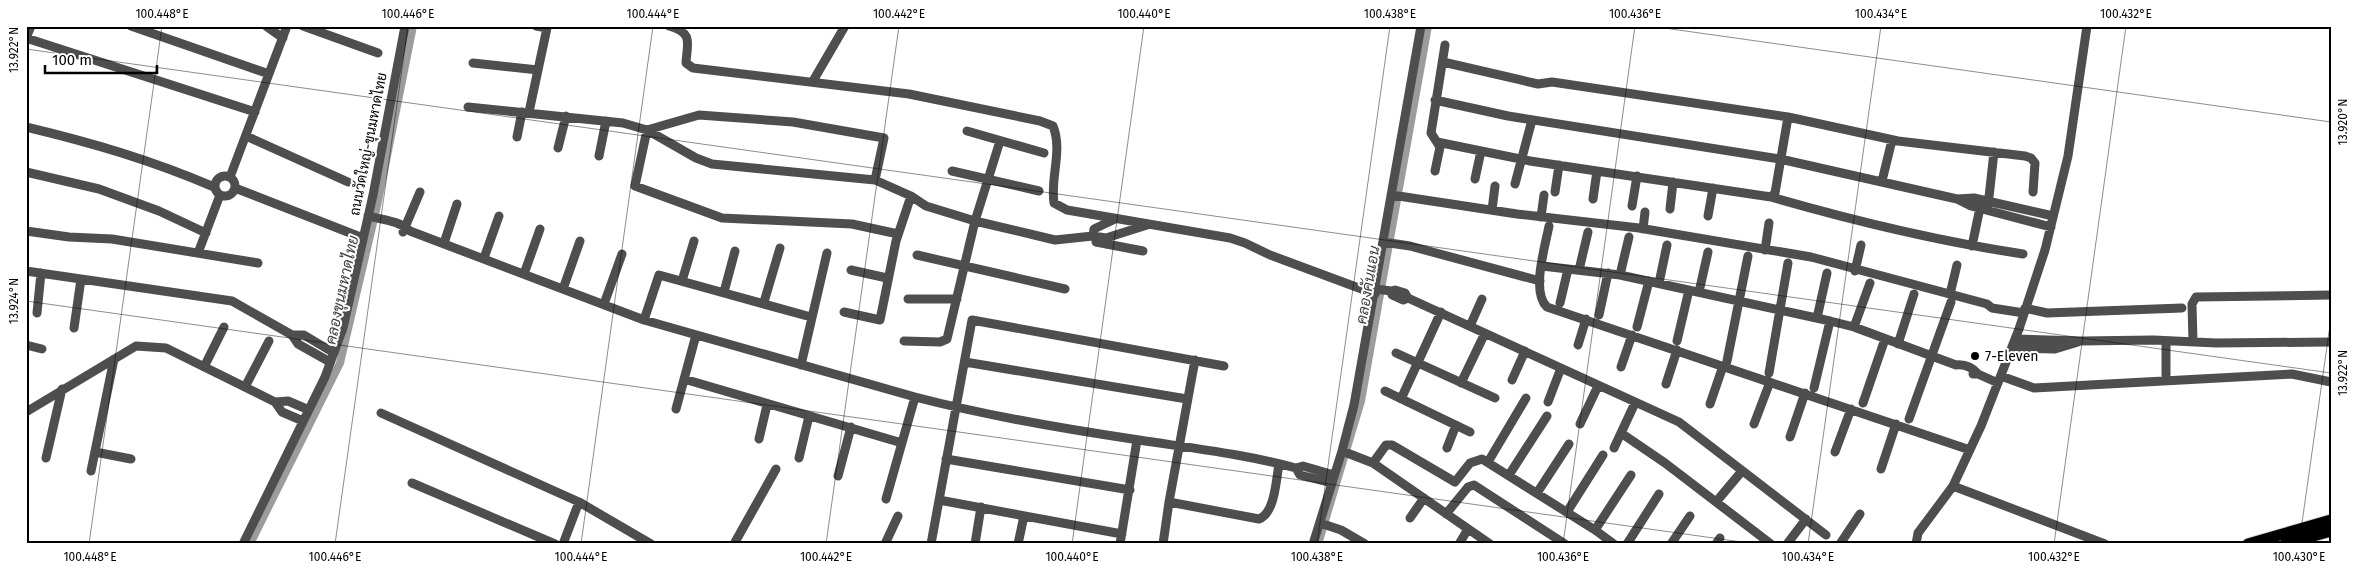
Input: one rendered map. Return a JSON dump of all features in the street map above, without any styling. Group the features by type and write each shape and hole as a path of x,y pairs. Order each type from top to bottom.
{"main road":[{"path":"2248,544 2331,520"},
{"path":"2286,544 2331,531"}],"street":[{"path":"31,26 26,38 254,112"},
{"path":"131,26 269,74"},
{"path":"266,26 283,38"},
{"path":"230,177 287,26"},
{"path":"303,26 378,53"},
{"name":"ถนนวัดใหญ่-ขุนมหาดไทย","path":"243,544 309,410 343,328 364,238 376,218 406,26"},
{"path":"517,137 538,70 547,28 536,26"},
{"path":"669,26 682,31 687,36 689,44 686,63 693,68 814,81 909,94 1040,121 1053,126 1058,138 1052,192 1054,203 1067,210 1246,242 1270,255 1382,291 1396,290 1405,293 1408,298 1679,422 1826,535"},
{"path":"814,81 845,26"},
{"path":"1312,544 1324,524 1333,479 1345,452 1354,405 1382,291 1385,242 1421,26"},
{"path":"1914,542 1918,533 1953,486 2000,379 2025,311 2045,250 2068,156 2087,26"},
{"path":"1435,170 1440,152 1437,142 1430,133 1445,45"},
{"path":"1443,62 1538,84 1552,82 1788,117 1892,140 2026,156 2033,160 2033,192"},
{"path":"473,63 538,70"},
{"path":"1435,100 1532,120 1780,159 1984,205 2028,210 2053,216"},
{"path":"468,107 606,121 647,130 696,158 712,164 875,180 911,196 926,206 975,221 1055,240 1093,236 1106,238 1150,224"},
{"path":"647,130 700,115 794,122 884,138 875,180"},
{"path":"558,148 566,116"},
{"path":"1771,197 1774,193 1788,117"},
{"path":"1516,184 1532,120"},
{"path":"598,156 606,121"},
{"path":"26,127 92,142 162,165 229,195 235,188"},
{"path":"647,130 635,186 722,218 852,224 898,234"},
{"path":"967,132 1044,153"},
{"path":"246,136 348,182"},
{"path":"1882,181 1892,140"},
{"path":"904,341 943,342 947,339 975,221 1000,141"},
{"path":"1437,142 1522,160 1771,197 1866,224 1972,246 2022,254"},
{"path":"1475,178 1481,151"},
{"path":"1972,246 1984,205 1994,152"},
{"path":"1555,192 1559,165"},
{"path":"952,171 1039,192"},
{"path":"1593,199 1597,171"},
{"path":"26,172 99,189 159,210 206,233"},
{"path":"198,253 206,233 217,191 218,178 224,175 230,177 234,182 235,188"},
{"path":"1632,206 1637,176"},
{"path":"1670,209 1673,182"},
{"path":"1492,210 1496,186"},
{"path":"235,188 364,238"},
{"path":"1708,216 1713,188"},
{"path":"406,230 420,192"},
{"path":"1541,217 1544,194"},
{"path":"844,312 880,320 887,278 898,234 911,196"},
{"path":"1394,196 1541,217 1643,228 1811,258 1950,298 1987,304 1992,308 2047,313 2182,308"},
{"path":"444,243 457,204"},
{"path":"1984,205 2051,227"},
{"path":"2026,220 2028,210"},
{"path":"1643,228 1645,212"},
{"path":"484,258 499,216"},
{"path":"376,218 388,226 444,243 644,320 955,408 1296,468 1303,466 1333,479"},
{"path":"1093,236 1094,229 1116,219"},
{"path":"1765,250 1769,223"},
{"path":"1549,226 1540,281 1540,296 1547,307 1635,331 1677,345 1770,377 1805,394 1970,450"},
{"path":"524,274 540,229"},
{"path":"26,231 69,237 112,239 258,263"},
{"path":"1579,270 1588,232"},
{"path":"1620,275 1629,237"},
{"path":"1075,238 1143,251"},
{"path":"564,289 580,241"},
{"path":"682,281 694,241"},
{"path":"1385,242 1540,281"},
{"path":"1855,270 1861,244"},
{"path":"1659,283 1667,245"},
{"path":"764,302 780,248"},
{"path":"724,292 735,251"},
{"path":"1698,292 1708,252"},
{"path":"801,364 827,253"},
{"path":"604,304 622,254"},
{"path":"917,255 1065,289"},
{"path":"1710,404 1725,363 1748,256"},
{"path":"1754,424 1770,377 1788,263"},
{"path":"1909,419 1932,356 1950,298 1957,265"},
{"path":"1542,266 1620,275 1830,321 1854,327 1956,365 1960,369 2034,388 2292,374 2331,382"},
{"path":"1560,303 1568,269"},
{"path":"851,270 887,278"},
{"path":"26,271 232,302 292,335 298,344 330,362"},
{"path":"37,313 41,273"},
{"path":"1599,315 1608,273"},
{"path":"1817,318 1827,273"},
{"path":"644,320 659,275 764,302 811,317"},
{"path":"74,328 80,279"},
{"path":"1621,366 1635,331 1649,281"},
{"path":"1854,327 1870,283"},
{"path":"1666,384 1689,290"},
{"path":"1898,344 1914,294"},
{"path":"2193,342 2192,304 2196,297 2331,295"},
{"path":"908,299 957,299"},
{"path":"1470,326 1482,299"},
{"path":"1401,399 1441,312"},
{"path":"931,544 965,362 970,323 974,319 1224,366"},
{"path":"1578,345 1586,319"},
{"path":"1814,388 1830,321"},
{"path":"204,367 224,327"},
{"path":"1461,383 1485,333"},
{"path":"292,335 304,335 334,353"},
{"path":"676,409 696,335"},
{"path":"1863,404 1886,339"},
{"path":"2013,343 2166,340 2193,342 2331,342"},
{"path":"2166,340 2166,374"},
{"path":"245,388 269,341"},
{"path":"26,345 42,349"},
{"path":"26,412 136,346 166,348 274,402 282,412 303,421"},
{"path":"1512,380 1525,352"},
{"path":"1396,353 1495,398"},
{"path":"90,472 114,358"},
{"path":"1163,544 1168,502 1195,360"},
{"path":"965,362 1187,400"},
{"path":"1548,402 1561,368"},
{"path":"684,379 767,405 851,427 902,443"},
{"path":"1580,424 1598,386"},
{"path":"46,458 62,389"},
{"path":"1385,391 1470,432"},
{"path":"1790,437 1805,394"},
{"path":"886,499 915,397"},
{"path":"1488,462 1526,398"},
{"path":"274,402 288,401 309,410"},
{"path":"1614,448 1635,403"},
{"path":"759,439 767,405"},
{"path":"1836,452 1851,409"},
{"path":"381,413 579,502 651,544"},
{"path":"798,458 809,416"},
{"path":"1509,475 1547,416"},
{"path":"1881,469 1896,424"},
{"path":"1447,448 1456,425"},
{"path":"838,476 851,427"},
{"path":"1620,433 1771,544"},
{"path":"1120,544 1137,440"},
{"path":"1537,493 1569,444"},
{"path":"1372,464 1386,445 1389,445 1455,482 1473,461 1482,459 1614,544"},
{"path":"95,452 131,459"},
{"path":"1345,452 1362,457 1490,544"},
{"path":"1567,512 1603,455"},
{"path":"946,459 1130,490"},
{"path":"1168,502 1259,519 1265,517 1270,508 1279,464"},
{"path":"734,544 776,469"},
{"path":"1716,502 1742,470"},
{"path":"1595,530 1631,475"},
{"path":"412,483 555,544"},
{"path":"1446,514 1468,487 1474,485 1565,544"},
{"path":"1953,486 2106,544"},
{"path":"1627,544 1659,494"},
{"path":"1410,518 1424,498"},
{"path":"939,500 1122,534"},
{"path":"563,544 579,502"},
{"path":"975,544 981,507"},
{"path":"1840,544 1860,514"},
{"path":"885,544 898,516"},
{"path":"1018,544 1024,516"},
{"path":"1672,544 1690,516"},
{"path":"1787,544 1806,519"},
{"path":"1324,524 1341,530 1365,544"},
{"path":"1458,544 1468,529"}],"waterway":[{"name":"คลองขุนมหาดไทย","path":"250,544 340,363 377,206 413,26"},
{"name":"คลองคันแอน","path":"1318,544 1361,401 1428,26"}],"place":[{"name":"7-Eleven","path":"1975,356"}]}
